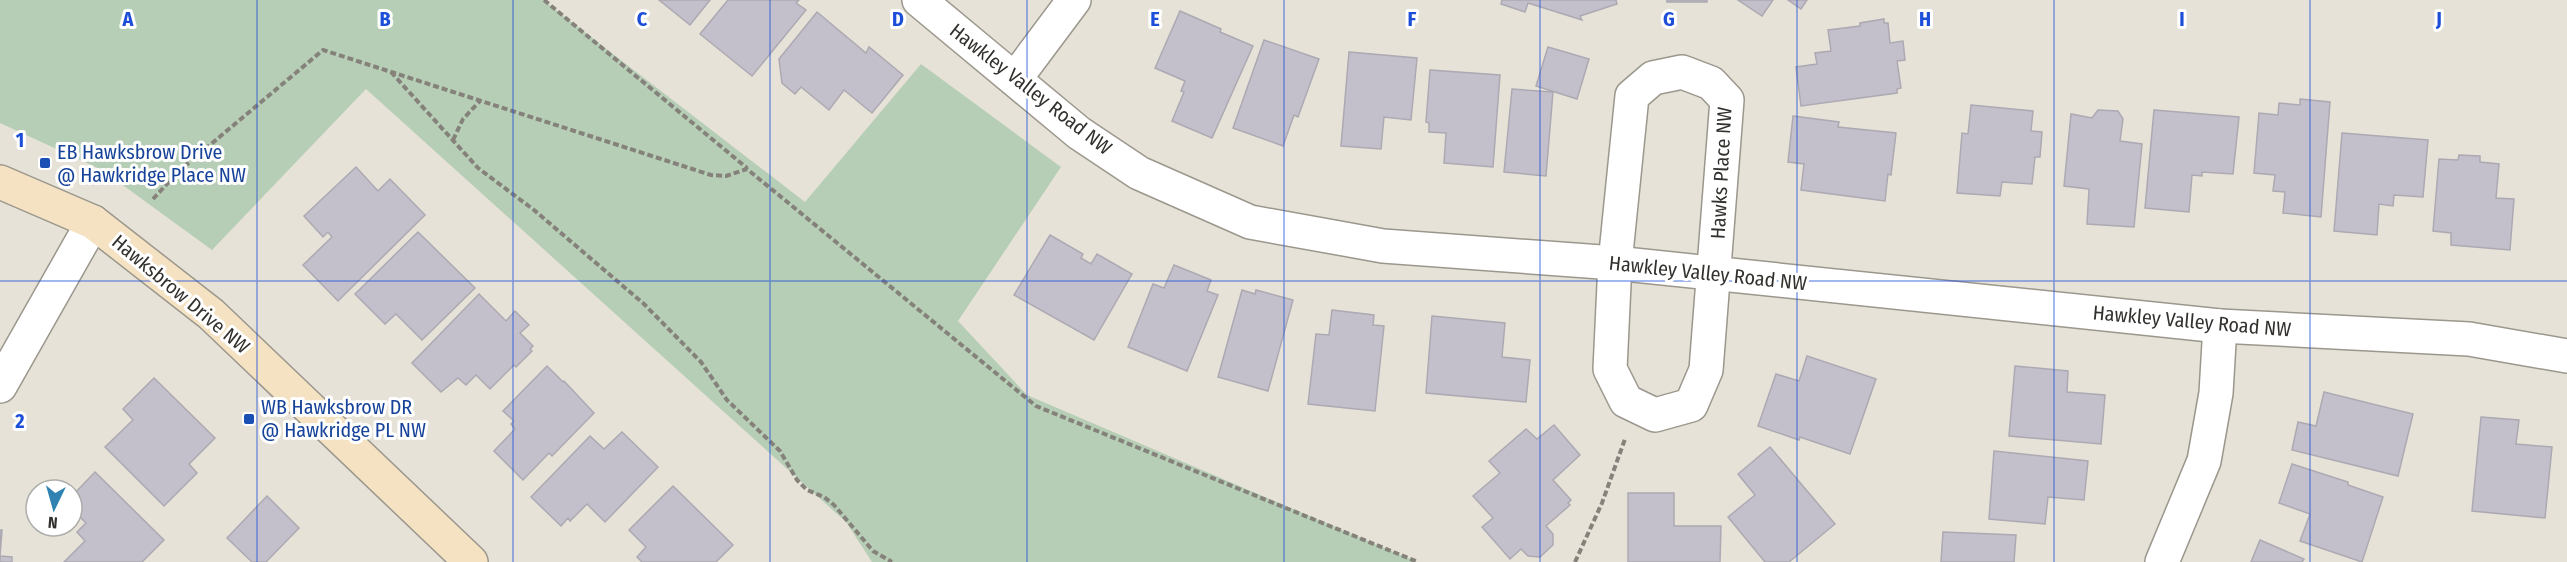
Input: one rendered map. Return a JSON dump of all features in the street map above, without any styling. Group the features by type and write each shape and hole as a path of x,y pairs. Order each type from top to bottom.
{"street":[{"name":"Hawkley Valley Road NW","path":"919,0 1079,133 1139,173 1250,222 1383,246 1615,263 2220,326 2469,339 2567,356"},
{"path":"1015,79 1074,0"},
{"name":"Hawks Place NW","path":"1682,72 1712,83 1727,100 1706,370 1691,405 1655,415 1626,400 1610,369 1615,263 1632,96 1653,78 1682,72"},
{"name":"Hawksbrow Drive NW","path":"0,182 93,222 211,314 471,562"},
{"path":"0,386 93,222"},
{"path":"2162,562 2204,461 2216,393 2220,326"}],"path":[{"path":"544,0 1036,406 1418,562"},
{"path":"153,199 179,171 323,50 711,175 726,176 747,169"},
{"path":"390,71 478,168 534,210 645,304 701,362 728,400 780,451 797,480 807,490 824,497 834,505 873,551 892,562"},
{"path":"453,140 463,119 480,101"},
{"path":"1575,562 1602,503 1627,433"}],"green space":[{"path":"0,0 543,0 805,202 921,64 1061,167 958,321 1027,395 1417,562 872,562 846,522 366,89 212,250 102,170 0,123"}],"building":[{"path":"659,0 710,0 690,25"},
{"path":"728,0 799,0 796,3 806,10 752,76 700,34"},
{"path":"1502,0 1616,0 1617,4 1580,16 1582,20 1528,3 1525,12 1501,4"},
{"path":"1667,0 1707,0 1707,2 1667,2"},
{"path":"1738,0 1773,0 1762,16"},
{"path":"1788,0 1807,0 1801,9"},
{"path":"1180,11 1253,46 1212,138 1172,121 1184,92 1181,91 1185,81 1155,68"},
{"path":"817,12 866,53 869,47 903,75 872,113 844,90 829,110 801,87 795,94 782,83 779,59"},
{"path":"1884,19 1884,23 1888,23 1890,43 1903,41 1905,60 1897,61 1901,88 1897,89 1897,93 1801,106 1796,67 1817,64 1815,53 1831,51 1828,30 1860,26 1860,23"},
{"path":"1264,40 1319,59 1298,117 1294,115 1283,146 1233,128"},
{"path":"1548,47 1589,59 1577,99 1536,86"},
{"path":"1349,52 1417,58 1411,120 1384,117 1381,149 1341,146"},
{"path":"1430,70 1500,75 1493,167 1444,163 1446,133 1429,132 1429,123 1426,122"},
{"path":"1512,89 1553,92 1546,176 1504,172"},
{"path":"2300,99 2330,102 2321,217 2283,213 2285,192 2273,191 2275,175 2254,173 2259,113 2278,115 2279,103 2300,105"},
{"path":"1971,105 2033,111 2031,131 2042,132 2040,157 2035,157 2032,184 2002,182 2000,196 1957,193 1962,133 1968,134"},
{"path":"2098,110 2118,111 2123,119 2120,141 2142,144 2134,227 2087,224 2089,189 2064,186 2071,114 2092,118"},
{"path":"2154,110 2239,117 2233,174 2202,172 2202,176 2192,175 2189,212 2145,208"},
{"path":"1793,116 1839,122 1838,127 1896,133 1885,201 1801,190 1804,164 1788,162"},
{"path":"2342,133 2428,140 2423,197 2394,195 2393,206 2379,204 2377,235 2334,231"},
{"path":"2459,155 2480,156 2480,162 2499,164 2496,198 2514,199 2510,250 2451,245 2451,233 2433,231 2439,159 2458,160"},
{"path":"356,167 378,191 390,179 425,215 338,301 303,265 332,237 328,232 323,237 304,216"},
{"path":"418,232 475,288 422,340 396,314 385,324 355,294"},
{"path":"1050,235 1083,254 1081,258 1091,264 1097,254 1132,274 1094,340 1014,295"},
{"path":"1174,265 1211,280 1207,291 1218,295 1187,371 1128,347 1153,284 1164,288"},
{"path":"1242,290 1255,294 1256,290 1293,300 1268,391 1218,377"},
{"path":"479,294 506,321 515,311 529,325 520,333 533,346 530,349 532,351 490,389 476,375 466,385 458,378 441,392 412,363"},
{"path":"1332,310 1374,315 1373,325 1384,326 1375,411 1308,404 1316,334 1329,335"},
{"path":"1432,316 1505,323 1502,357 1530,360 1526,402 1426,393"},
{"path":"1807,356 1876,379 1850,454 1758,426 1776,374 1799,381"},
{"path":"547,366 594,413 552,456 549,453 523,480 494,451 515,429 511,424 514,421 503,411"},
{"path":"2015,366 2068,371 2067,392 2105,395 2101,444 2009,436"},
{"path":"154,378 215,438 189,464 197,473 164,506 105,447 133,420 123,409"},
{"path":"2324,392 2413,414 2398,476 2292,450 2298,422 2316,426"},
{"path":"2481,417 2519,420 2516,444 2552,447 2545,518 2472,511"},
{"path":"1554,425 1580,455 1553,480 1571,500 1568,503 1570,505 1546,526 1553,534 1553,545 1540,557 1528,556 1521,549 1510,559 1482,527 1493,518 1473,496 1500,473 1489,461 1526,429 1537,439"},
{"path":"622,432 658,467 605,522 587,504 570,521 568,518 561,526 531,497 590,436 604,449"},
{"path":"1770,447 1835,524 1789,562 1765,562 1728,517 1755,495 1738,474"},
{"path":"1994,451 2088,461 2084,500 2048,497 2045,524 1989,519"},
{"path":"2292,464 2348,482 2348,485 2383,497 2362,562 2300,541 2310,514 2279,503"},
{"path":"95,472 164,540 142,562 64,562 85,541 82,538 86,523 84,521 84,483"},
{"path":"673,486 733,545 716,562 642,562 637,557 646,547 629,530"},
{"path":"1628,493 1674,493 1674,526 1721,526 1720,562 1628,562"},
{"path":"267,496 299,528 266,562 252,562 227,538"},
{"path":"0,530 2,530 0,556"},
{"path":"1943,532 2016,535 2014,562 1941,562"},
{"path":"2260,540 2304,559 2302,562 2251,562"},
{"path":"0,556 12,557 12,562 0,562"}],"place":[{"name":"EB Hawksbrow Drive @ Hawkridge Place NW","path":"45,163"},
{"name":"WB Hawksbrow DR @ Hawkridge PL NW","path":"249,419"}]}
